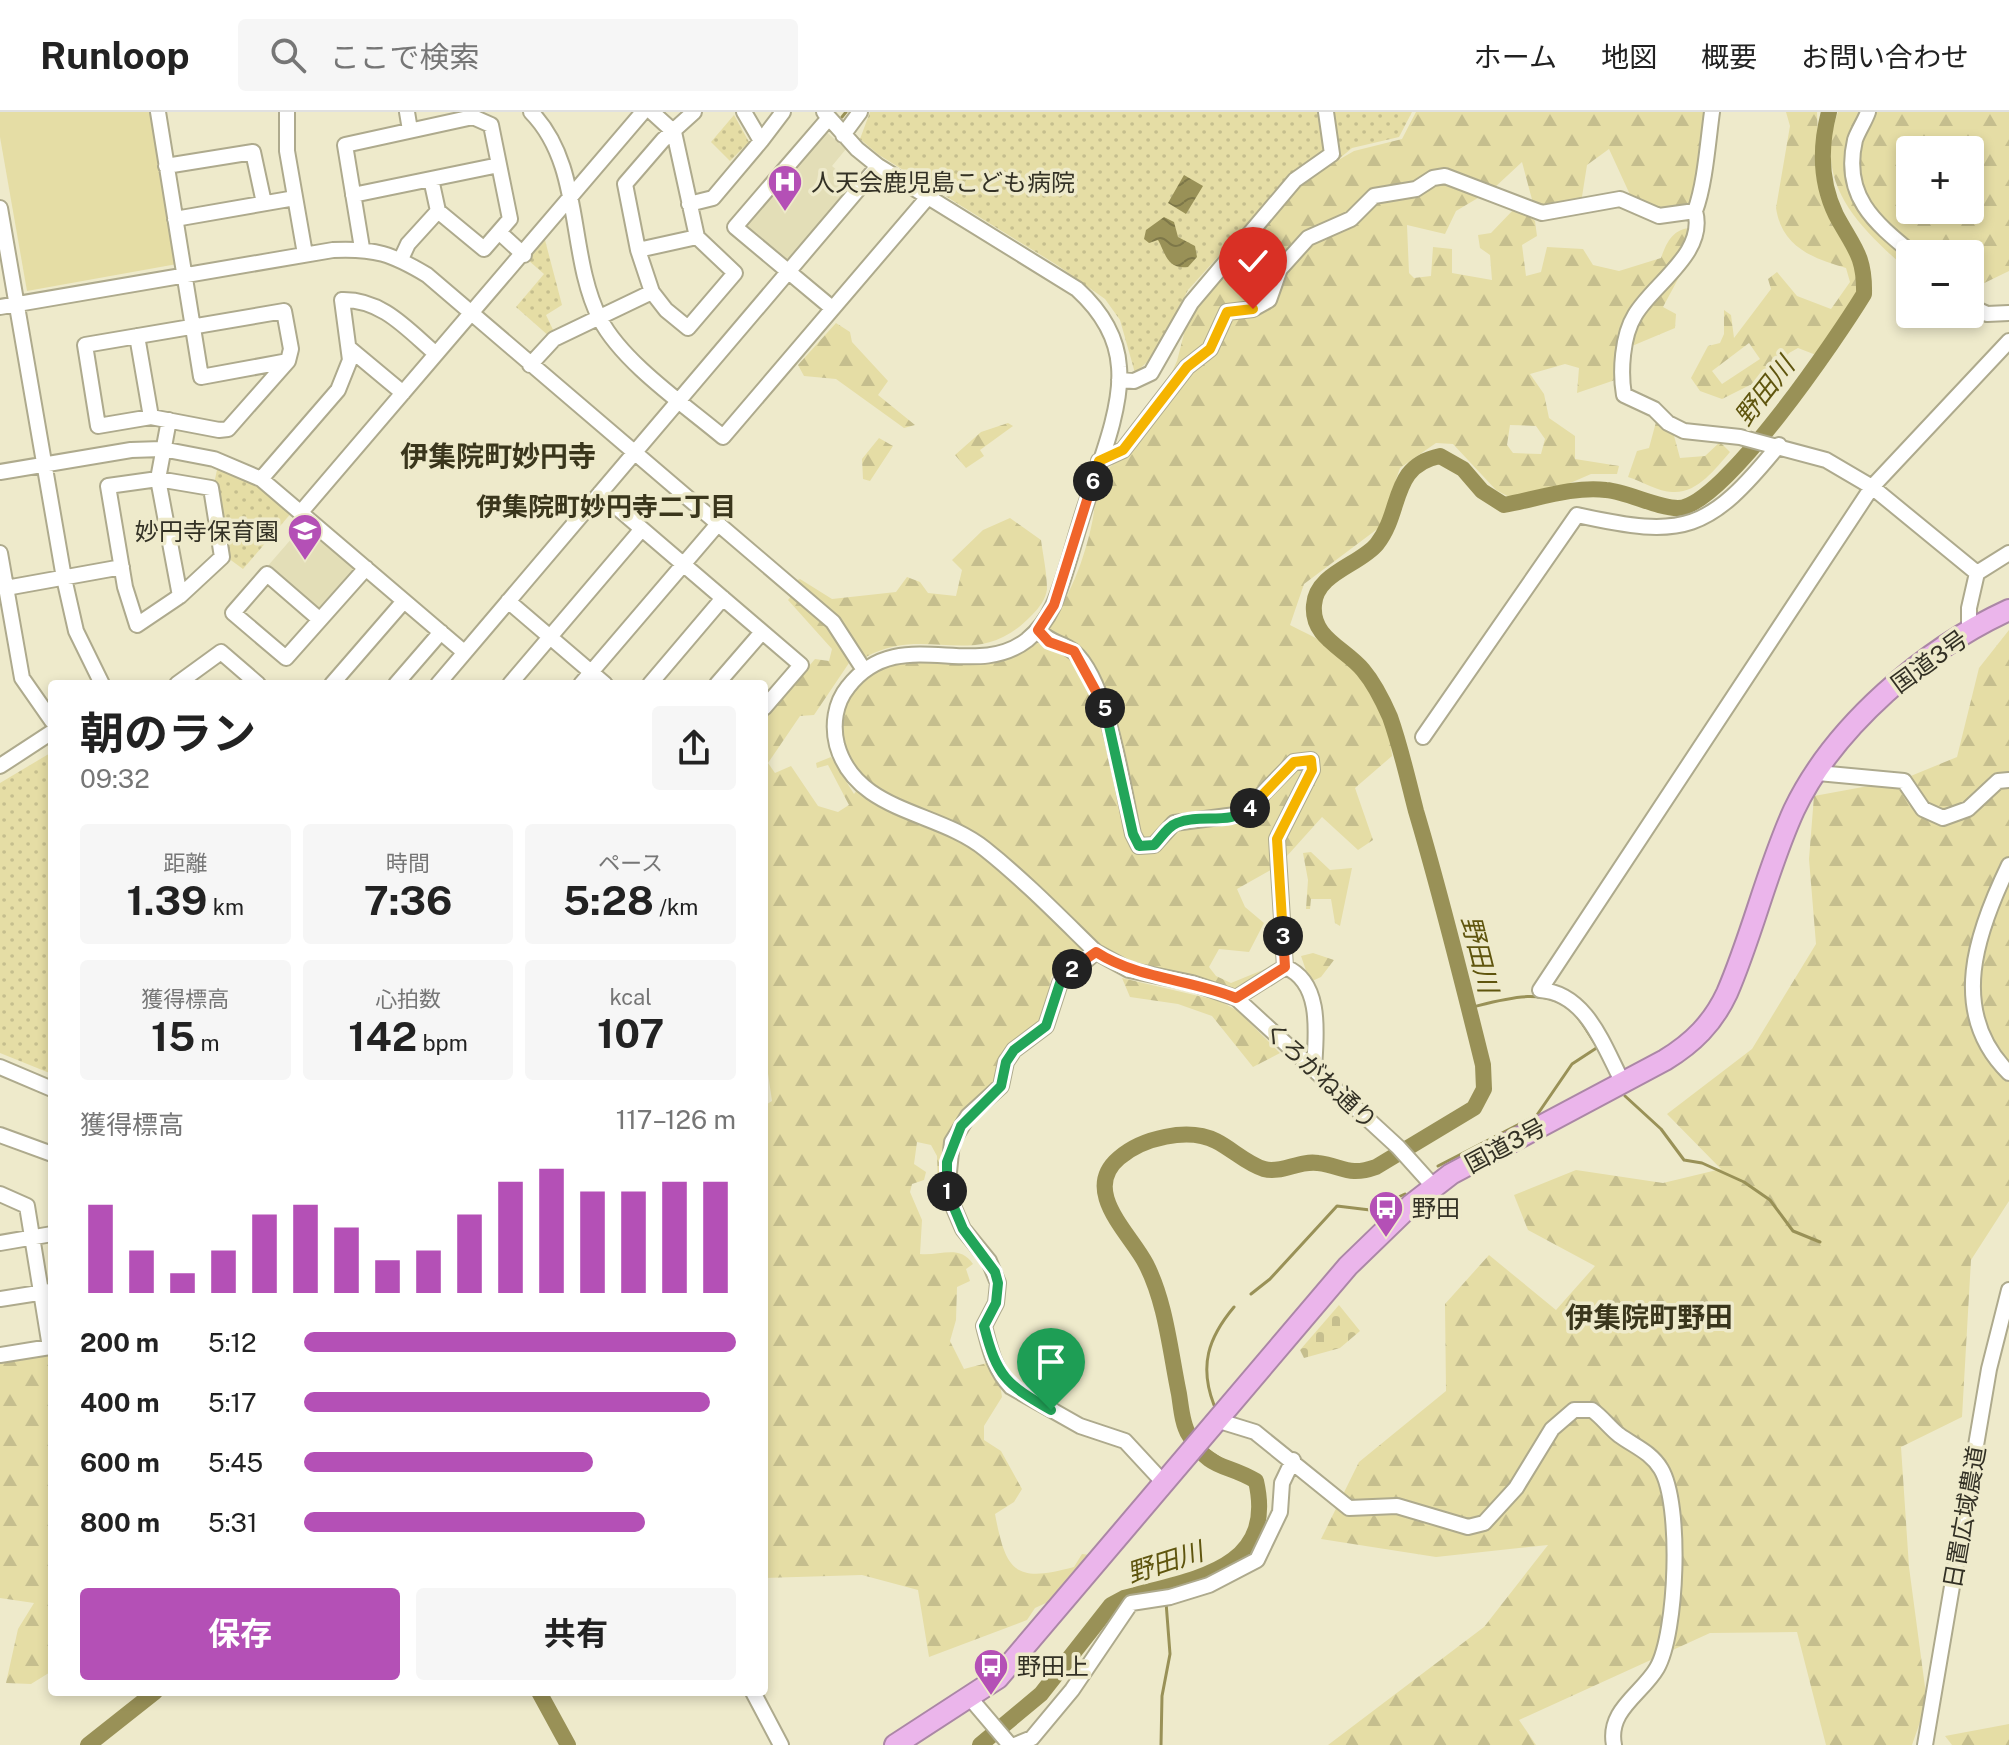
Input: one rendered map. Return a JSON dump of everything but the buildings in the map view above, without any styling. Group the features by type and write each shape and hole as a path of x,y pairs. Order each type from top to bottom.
{"highway":[{"name":"国道3号","path":"895,1745 978,1705 1348,1266 1434,1187 1503,1145 1681,1051 1719,1010 1738,967 1796,806 1852,727 1882,695 1914,668 1969,631 2009,610"}],"street":[{"path":"287,112 285,137 305,254"},
{"path":"407,112 410,130"},
{"path":"531,112 554,143 599,317 630,356 723,437 928,197"},
{"path":"301,512 524,255 643,112"},
{"path":"652,112 674,132 697,237 735,273 688,328 666,310 652,292 638,250 625,184 674,132 694,112"},
{"path":"744,112 761,141"},
{"path":"689,204 713,198 783,112"},
{"path":"843,135 860,112"},
{"path":"1119,380 1134,381 1151,373 1191,303 1295,180 1332,154 1326,112"},
{"path":"1712,112 1705,147 1703,189 1695,211 1697,229 1683,258 1633,318 1620,375 1624,395 1654,409 1668,423 1684,431 1775,444 1826,460 1872,487 1977,573"},
{"path":"1868,112 1855,139 1853,175 1860,205 1898,240"},
{"path":"162,113 166,166 201,377 288,361"},
{"path":"0,307 305,254 362,248 401,259 427,275 833,622 864,670 896,655 1000,653 1027,640 1038,630 1054,605 1099,461 1119,380 1115,344 1102,317 1085,297 878,166 826,115 735,227 832,308"},
{"path":"362,248 345,145 473,117 491,125 510,219 484,249 438,211 431,179"},
{"path":"166,166 253,152 264,203"},
{"path":"353,195 499,165"},
{"path":"441,680 878,166"},
{"path":"1099,461 1123,450 1187,367 1210,349 1227,312 1253,309 1269,300 1280,269 1308,238 1351,219 1374,196 1416,189 1433,178 1445,176 1542,213 1620,199 1659,216 1695,211"},
{"path":"175,219 295,198"},
{"path":"0,208 64,578 76,631 100,680"},
{"path":"401,259 408,244 438,211"},
{"path":"499,232 524,255"},
{"path":"638,250 697,237"},
{"path":"530,365 554,339 652,292"},
{"path":"261,479 338,390 350,360 342,300 360,300 381,308 436,354"},
{"path":"284,311 291,349 288,361 228,429 151,417 98,426 85,345 137,336 284,311"},
{"path":"1984,313 2009,313"},
{"path":"137,336 151,417"},
{"path":"1623,1083 1584,1010 1556,991 1540,990 1872,487 2009,341"},
{"path":"349,348 403,393"},
{"path":"169,420 158,479 180,596"},
{"path":"1423,737 1577,515 1658,529 1698,520 1747,485 1775,444"},
{"path":"0,472 131,450 162,449 214,459 261,479 464,652"},
{"path":"158,479 211,488 222,557 180,596 137,625 122,567 108,486 158,479"},
{"path":"600,493 801,665 768,703"},
{"path":"584,680 717,525"},
{"path":"513,680 641,530"},
{"path":"0,553 6,588 6,624 22,678 48,715"},
{"path":"1969,631 1969,608 1977,573 2009,553"},
{"path":"6,588 122,567"},
{"path":"319,619 267,574 233,613 286,658 366,568"},
{"path":"653,680 723,598"},
{"path":"335,680 404,601"},
{"path":"508,601 600,680"},
{"path":"1038,630 1049,642 1074,651 1103,701 1133,834 1139,846 1154,845 1174,823 1243,814 1294,762 1311,760 1312,770 1277,839 1285,967"},
{"path":"399,680 441,632"},
{"path":"720,680 762,632"},
{"path":"182,680 221,652 253,680"},
{"name":"くろがね通り","path":"864,670 844,691 836,714 835,740 853,777 865,791 982,847 1096,952 1129,970 1192,983 1236,998 1398,1147 1434,1187"},
{"path":"0,766 48,735"},
{"path":"1818,773 1904,781 1923,809 1943,818 1968,809 1998,781 2009,780"},
{"path":"2009,865 1979,933 1972,991 1989,1044 2009,1073"},
{"path":"1096,952 1060,983 1046,1026 1014,1050 1006,1062 1001,1086 961,1126 952,1142 946,1187 963,1229 995,1272 998,1283 996,1303 984,1326 1002,1378 1011,1387 1080,1426 1125,1441 1163,1482"},
{"path":"1236,998 1285,967"},
{"path":"1285,967 1300,977 1315,1008 1314,1068"},
{"path":"0,1067 48,1087"},
{"path":"0,1135 48,1152"},
{"path":"0,1194 27,1206 47,1291 0,1299"},
{"path":"0,1243 48,1235"},
{"name":"日置広域農道","path":"1925,1745 1989,1369 2009,1290"},
{"path":"0,1355 48,1347"},
{"path":"1216,1420 1255,1432 1349,1508 1397,1506 1468,1527 1484,1523 1497,1513 1552,1429 1574,1410 1592,1410 1656,1460 1664,1472 1674,1530 1671,1609 1658,1667 1621,1710 1613,1737 1614,1745"},
{"path":"978,1705 1011,1743 1032,1738 1062,1702 1131,1603 1165,1598 1209,1585 1257,1560 1280,1512 1282,1483 1293,1460"},
{"path":"755,1696 781,1745"}],"shaded area":[{"path":"824,130 846,149 832,166 854,185 789,262 783,263 745,231 744,222"},
{"path":"306,522 355,564 355,571 323,610 315,610 266,568"}],"green space":[{"path":"0,112 153,112 177,264 27,291 0,137"},
{"path":"870,112 1412,112 1399,137 1352,148 1340,158 1325,149 1298,168 1188,290 1154,356 1135,373 1120,320 1105,299 1057,265 879,155 860,139"},
{"path":"1416,112 1706,112 1694,204 1667,210 1632,199 1609,149 1587,165 1581,203 1534,207 1522,162 1493,189 1456,211 1445,234 1407,225 1409,273 1414,278 1431,276 1433,247 1452,249 1452,273 1492,280 1490,255 1480,248 1478,235 1491,233 1515,208 1523,210 1535,221 1537,236 1522,245 1526,276 1541,272 1547,247 1583,249 1593,265 1619,271 1661,258 1672,236 1681,230 1694,228 1686,264 1663,307 1676,314 1675,328 1620,351 1615,380 1577,393 1579,368 1565,364 1530,374 1544,394 1549,418 1575,436 1575,459 1619,466 1617,474 1591,474 1568,484 1509,497 1496,490 1453,444 1436,443 1400,468 1380,527 1304,584 1290,625 1345,654 1372,675 1384,704 1392,756 1355,788 1373,840 1358,850 1322,817 1278,866 1237,889 1245,907 1264,923 1249,952 1219,949 1209,967 1216,976 1231,983 1275,965 1279,960 1277,909 1283,958 1278,970 1233,991 1146,968 1093,944 1051,977 1044,1022 1000,1057 989,1089 966,1109 954,1126 946,1151 942,1187 938,1187 937,1156 931,1145 917,1142 914,1164 926,1172 924,1180 912,1184 910,1192 922,1220 920,1254 962,1254 973,1264 966,1269 970,1281 957,1287 956,1320 950,1341 964,1369 987,1363 1000,1384 1002,1397 984,1426 984,1440 1001,1451 1022,1489 1014,1502 995,1514 1004,1549 1016,1568 1038,1574 1074,1567 1082,1554 1091,1555 1057,1598 1035,1608 1027,1620 929,1657 918,1590 862,1575 768,1578 768,1104 772,1101 768,1074 768,763 775,773 791,766 818,806 838,812 849,805 828,765 817,768 816,763 831,757 854,794 864,781 848,755 842,729 845,708 858,682 877,668 902,661 986,660 1012,655 1033,642 1054,617 1078,571 1102,476 1135,442 1166,402 1163,391 1177,361 1189,314 1302,181 1354,151 1402,139","holes":["1510,425 1536,426 1545,439 1541,454 1513,453 1507,445"]},
{"path":"1786,112 1817,112 1820,196 1855,254 1860,293 1816,355 1798,348 1789,353 1772,381 1762,386 1750,385 1722,399 1700,391 1691,378 1708,346 1720,343 1724,334 1724,310 1731,315 1734,338 1771,289 1768,279 1777,272 1797,296 1831,309 1850,282 1846,268 1800,249 1779,221 1776,208 1790,126","holes":["1749,343 1760,359 1722,384 1712,371"]},
{"path":"1838,112 2009,112 2009,271 1984,283 1984,240 1896,240 1896,259 1858,221 1845,202 1831,161"},
{"path":"734,115 749,142 730,161 711,142"},
{"path":"545,240 562,305 546,315 555,334 550,337 516,307 544,274 528,260"},
{"path":"836,323 850,332 852,342 888,381 878,395 915,425 904,428 836,379 804,376 798,365"},
{"path":"1656,422 1673,432 1680,458 1705,456 1720,442 1730,452 1705,479 1681,492 1661,490 1628,477 1637,451 1649,448"},
{"path":"1008,423 1013,426 980,450 984,456 966,468 955,455 981,432"},
{"path":"879,438 893,446 870,481 863,479 862,459"},
{"path":"218,465 247,476 293,511 243,569 228,558 214,484"},
{"path":"1010,518 1041,540 1047,589 1042,603 1032,615 1011,632 991,642 971,645 910,644 866,657 835,616 795,581 800,579 832,599 896,592 907,577 920,582 928,593 956,596 962,570 952,560 983,530"},
{"path":"792,595 833,634 849,663 814,715 800,716 768,763 768,714 815,659 829,661 832,649 788,600"},
{"path":"2009,630 2009,1201 1971,1260 1962,1417 1901,1447 1909,1567 1927,1702 1912,1745 1826,1745 1797,1632 1710,1633 1519,1720 1536,1745 1328,1745 1484,1627 1548,1545 1436,1557 1321,1539 1359,1462 1446,1391 1445,1304 1489,1255 1556,1310 1595,1266 1528,1230 1514,1195 1576,1170 1663,1183 1721,1169 1667,1114 1752,1049 1816,944 1809,859 1814,796 1901,780 1957,757 1979,668"},
{"path":"48,754 48,1072 0,1053 0,783"},
{"path":"1311,852 1330,870 1352,868 1340,926 1335,923 1331,899 1311,899 1310,909 1306,909 1308,880 1303,853"},
{"path":"1313,953 1334,960 1321,977 1310,982 1301,956"},
{"path":"1122,978 1220,1001 1238,1011 1280,1053 1253,1067 1212,1016 1178,1004 1130,997"},
{"path":"1339,1305 1360,1331 1340,1348 1304,1358 1300,1350"},
{"path":"48,1351 48,1673 31,1684 6,1683 18,1629 34,1603 0,1598 0,1359"},
{"path":"2009,1724 2009,1745 1952,1745 1945,1736"}],"water":[{"path":"1184,175 1203,186 1186,214 1168,203"},
{"path":"1164,217 1174,222 1178,237 1195,246 1197,257 1188,267 1171,263 1158,240 1149,243 1144,239 1146,230"}],"waterway":[{"path":"842,117 846,112"},
{"name":"野田川","path":"980,1745 1041,1694 1111,1605 1124,1598 1200,1577 1223,1566 1241,1553 1254,1535 1259,1511 1256,1481 1211,1461 1187,1431 1158,1295 1146,1264 1106,1198 1108,1171 1119,1158 1140,1145 1179,1135 1216,1141 1264,1169 1277,1170 1311,1163 1352,1171 1366,1170 1474,1108 1484,1089 1483,1065 1443,906 1390,717 1367,675 1318,626 1314,605 1317,594 1330,577 1377,544 1391,518 1405,480 1424,461 1440,456 1463,469 1482,491 1504,505 1568,491 1593,489 1615,491 1678,508 1698,500 1723,480 1778,416 1831,345 1864,294 1860,260 1836,215 1824,177 1823,151 1829,112"},
{"path":"1469,1008 1522,997 1549,999 1573,1012 1599,1049"},
{"path":"1438,1166 1537,1115 1572,1064 1598,1047"},
{"path":"1625,1096 1661,1129 1684,1160 1702,1163 1744,1182 1770,1200 1793,1231 1820,1242"},
{"path":"1251,1294 1270,1279 1337,1206 1370,1210 1405,1194"},
{"path":"1214,1405 1207,1378 1209,1353 1212,1341 1234,1307"},
{"path":"1209,1451 1247,1476"},
{"path":"1166,1586 1166,1594"},
{"path":"1161,1745 1162,1696 1170,1654 1166,1602"},
{"name":"野田川","path":"88,1745 150,1696"},
{"name":"野田川","path":"541,1696 568,1745"}],"place":[{"name":"人天会鹿児島こども病院","path":"785,213"},
{"name":"妙円寺保育園","path":"305,562"},
{"name":"野田","path":"1386,1239"},
{"name":"野田上","path":"991,1697"}],"district":[{"name":"伊集院町妙円寺","path":"498,455"},
{"name":"伊集院町妙円寺二丁目","path":"606,506"},
{"name":"伊集院町野田","path":"1649,1316"}],"route":[{"path":"1051,1410 1011,1387 997,1370 984,1326 996,1303 998,1283 989,1261 963,1229 947,1192 947,1162 952,1142 968,1116 1001,1086 1006,1062 1014,1050 1046,1026 1060,983 1096,952 1129,970 1215,989 1236,998 1285,967 1277,839 1313,763 1306,757 1294,762 1243,814 1224,819 1205,817 1174,823 1154,845 1146,848 1139,846 1133,834 1103,701 1074,651 1049,642 1038,630 1054,605 1099,461 1123,450 1187,367 1210,349 1222,317 1227,312 1253,309"}]}
